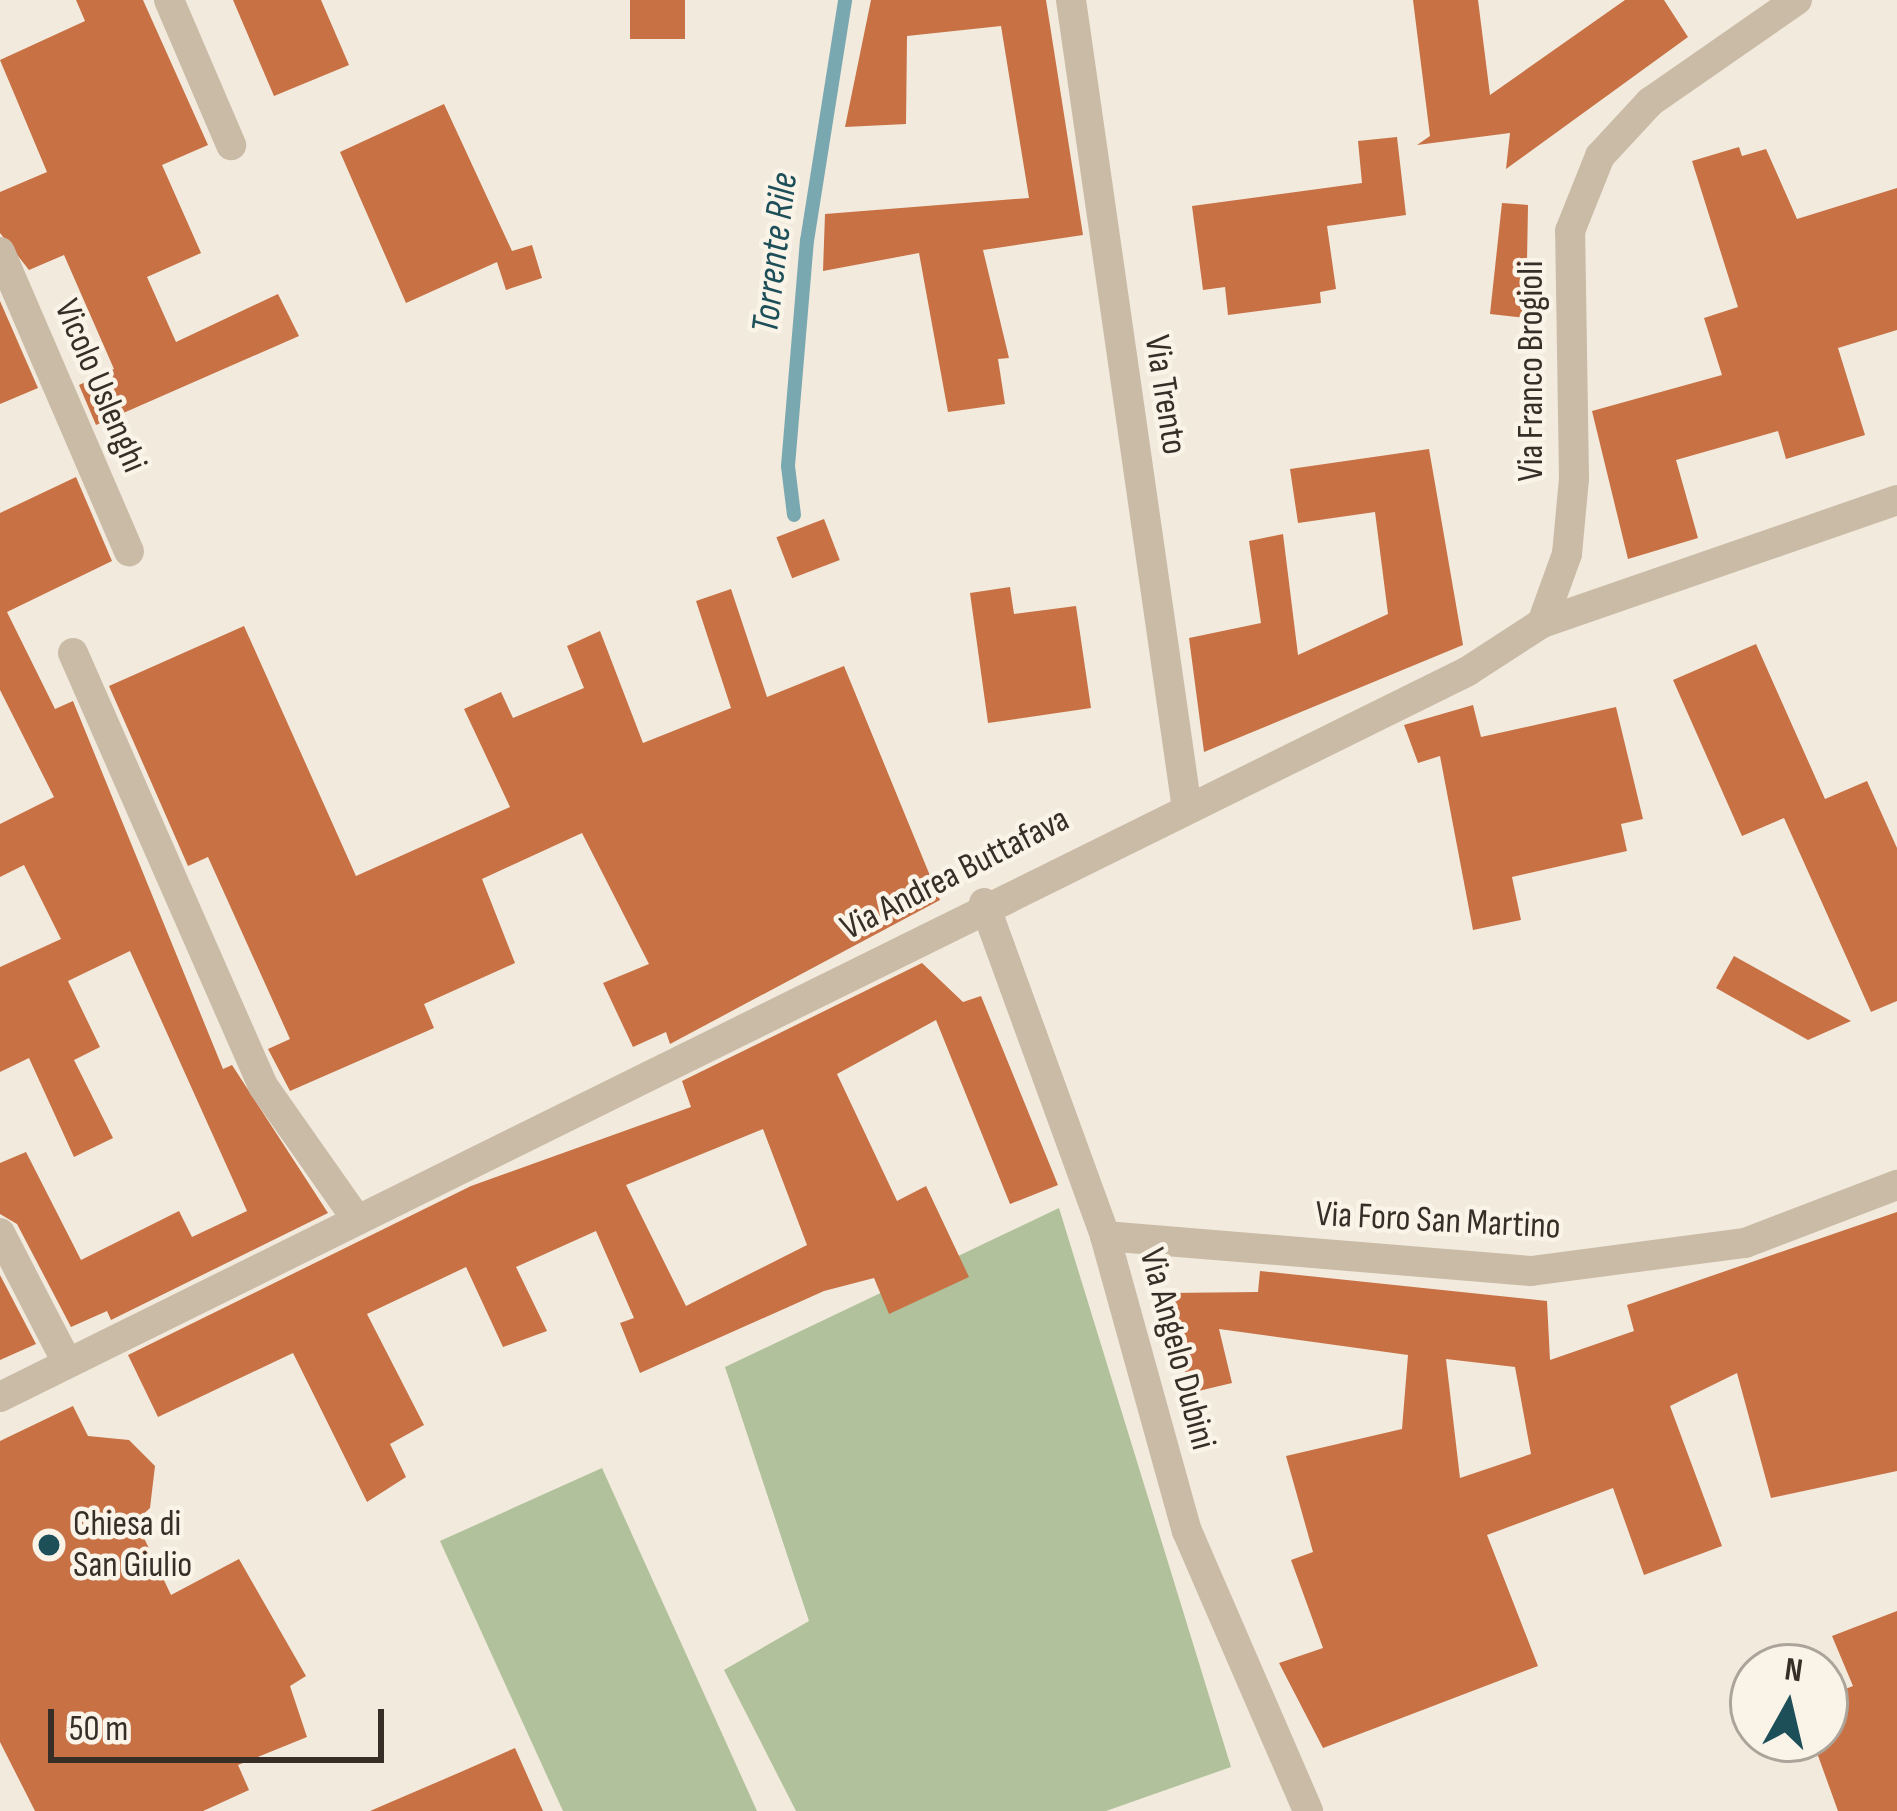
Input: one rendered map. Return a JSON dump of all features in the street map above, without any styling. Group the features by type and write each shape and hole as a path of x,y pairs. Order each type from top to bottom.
{"street":[{"path":"169,0 231,146"},
{"name":"Via Trento","path":"1071,0 1186,802"},
{"name":"Via Franco Brogioli","path":"1542,623 1567,554 1574,478 1570,231 1600,156 1650,102 1797,0"},
{"name":"Vicolo Uslenghi","path":"0,252 129,551"},
{"name":"Via Andrea Buttafava","path":"0,1396 352,1214 1186,802 1468,671 1542,623 1897,500"},
{"path":"74,653 262,1086 352,1214"},
{"name":"Via Angelo Dubini","path":"984,902 1105,1236 1187,1531 1308,1811"},
{"name":"Via Foro San Martino","path":"1105,1236 1531,1271 1745,1243 1897,1185"},
{"path":"0,1233 68,1362"}],"green space":[{"path":"1059,1208 1231,1767 1106,1811 796,1811 724,1670 809,1621 725,1367"},
{"path":"602,1468 757,1811 563,1811 440,1541"}],"building":[{"path":"76,0 143,0 208,145 162,165 201,253 147,277 176,342 278,294 299,336 96,425 79,385 114,369 64,255 29,270 0,233 0,192 47,172 0,60 85,21"},
{"path":"233,0 321,0 349,65 274,96"},
{"path":"630,0 685,0 685,39 630,39"},
{"path":"871,0 1046,0 1083,235 983,250 1009,358 998,359 1005,404 948,412 919,253 823,271 825,214 1029,198 1001,26 907,36 906,124 845,127"},
{"path":"1413,0 1478,0 1490,95 1625,0 1664,0 1688,37 1506,169 1510,133 1417,145 1430,136"},
{"path":"444,104 512,251 532,245 542,278 506,290 497,262 406,303 340,152"},
{"path":"1397,137 1406,215 1327,226 1336,289 1320,292 1321,303 1228,315 1225,287 1203,290 1192,206 1362,183 1358,141"},
{"path":"1739,147 1742,156 1766,149 1797,219 1897,188 1897,330 1838,348 1865,435 1786,459 1778,431 1676,460 1698,538 1628,559 1592,411 1722,375 1704,318 1738,307 1692,161"},
{"path":"1502,203 1528,205 1526,318 1490,314"},
{"path":"0,301 38,388 0,404"},
{"path":"1429,449 1463,645 1204,752 1189,638 1261,623 1249,541 1283,534 1298,655 1388,614 1375,512 1298,523 1290,469"},
{"path":"76,477 112,561 7,612 55,709 73,701 223,1069 232,1065 328,1213 111,1320 107,1311 71,1327 17,1224 0,1214 0,1163 26,1152 81,1260 179,1211 192,1237 247,1211 130,951 68,981 100,1047 74,1060 113,1138 74,1157 29,1058 0,1072 0,967 61,939 24,865 0,877 0,824 54,797 0,690 0,513"},
{"path":"824,519 840,560 792,578 776,537"},
{"path":"1010,587 1014,614 1076,606 1091,708 988,723 970,593"},
{"path":"731,589 767,697 844,666 940,900 670,1044 666,1032 633,1047 603,983 649,964 582,833 482,879 515,963 424,1004 434,1028 290,1091 268,1049 290,1039 208,857 188,866 109,686 244,626 356,876 510,807 464,709 501,692 513,718 584,688 567,646 600,631 643,743 731,708 696,601"},
{"path":"1756,644 1825,799 1867,781 1897,848 1897,1001 1871,1012 1784,818 1742,836 1673,680"},
{"path":"1473,705 1481,737 1616,707 1643,819 1621,824 1627,851 1512,877 1521,920 1473,930 1440,756 1418,763 1404,725"},
{"path":"1734,956 1851,1021 1808,1040 1716,988"},
{"path":"922,963 963,1002 981,996 1058,1185 1010,1204 936,1020 837,1074 897,1201 926,1186 969,1277 889,1314 874,1278 824,1291 640,1373 620,1323 634,1318 596,1231 516,1267 547,1331 503,1347 466,1267 367,1314 424,1425 390,1444 406,1477 367,1502 293,1353 158,1417 128,1355 471,1186 691,1107 682,1081","holes":["763,1129 807,1245 686,1306 626,1185"]},
{"path":"1897,1212 1897,1471 1771,1498 1737,1373 1670,1406 1722,1546 1644,1575 1613,1488 1487,1535 1538,1666 1323,1748 1279,1663 1323,1648 1291,1560 1313,1552 1286,1456 1402,1429 1408,1355 1219,1329 1232,1383 1190,1393 1167,1293 1258,1292 1260,1271 1547,1301 1550,1360 1634,1331 1627,1305","holes":["1446,1359 1515,1367 1531,1454 1460,1478"]},
{"path":"0,1275 36,1344 0,1360"},
{"path":"73,1406 88,1436 129,1440 155,1466 150,1508 136,1521 171,1595 239,1559 306,1676 290,1686 307,1737 238,1765 249,1790 203,1811 35,1811 0,1742 0,1441"},
{"path":"1897,1611 1897,1811 1838,1811 1821,1763 1849,1763 1849,1688 1853,1686 1849,1643 1835,1643 1832,1636"},
{"path":"515,1748 543,1811 370,1811 463,1771"}],"waterway":[{"name":"Torrente Rile","path":"794,515 788,466 807,241 845,0"}],"place":[{"name":"Chiesa di San Giulio","path":"49,1545"}]}
